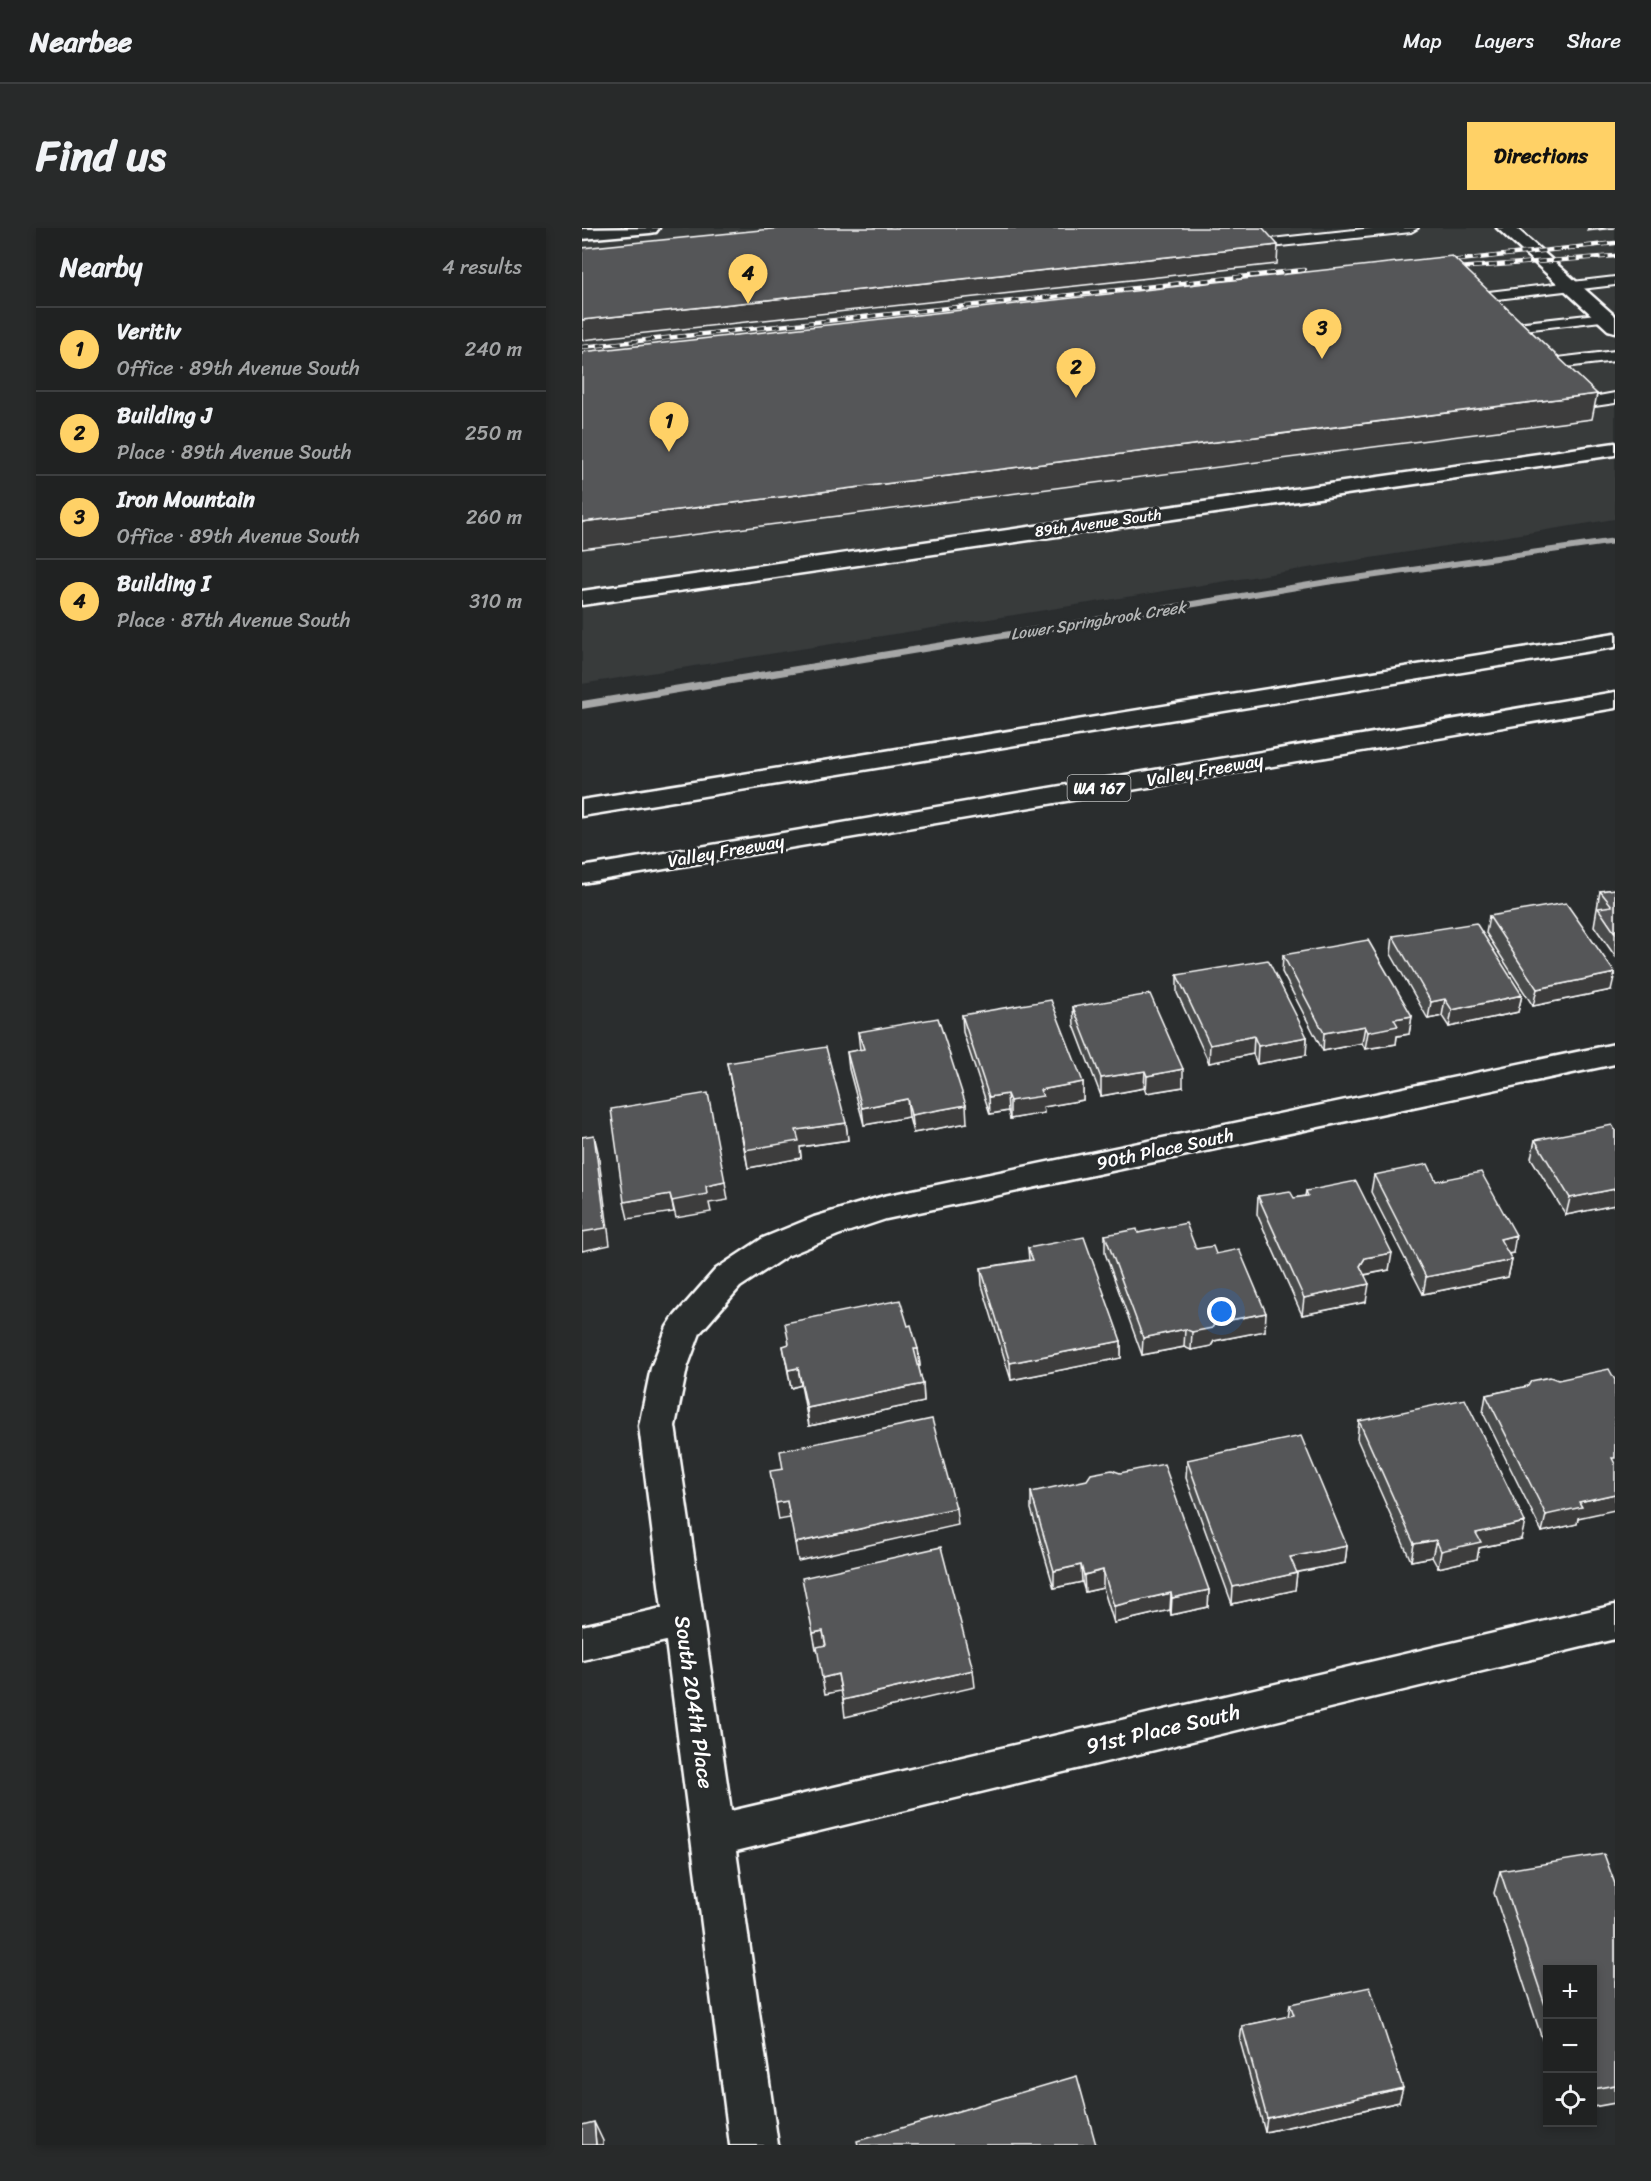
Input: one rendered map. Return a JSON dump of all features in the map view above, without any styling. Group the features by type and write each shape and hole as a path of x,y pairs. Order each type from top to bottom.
{"main road":[{"path":"582,234 650,228"},
{"path":"1506,228 1611,321"},
{"name":"89th Avenue South","path":"582,598 1615,449"},
{"path":"582,808 1615,640"},
{"name":"Valley Freeway","path":"582,875 1615,700"},
{"name":"90th Place South","path":"728,1278 775,1247 826,1226 884,1208 1615,1054"},
{"name":"South 204th Place","path":"728,1278 685,1327 669,1368 657,1426 754,2145"},
{"path":"582,1643 683,1620"},
{"name":"91st Place South","path":"712,1836 1615,1622"}],"lane":[{"path":"1271,243 1411,228"},
{"path":"1480,297 1615,281"},
{"path":"1507,328 1611,321"},
{"path":"1549,364 1615,356"},
{"path":"1588,402 1615,398"}],"shaded area":[{"path":"582,228 1615,228 1615,519 582,684"}],"building":[{"path":"782,228 1263,228 1278,245 582,320 582,248"},
{"path":"1452,256 1597,394 582,522 582,352"},
{"path":"1615,889 1615,933 1598,908 1612,906 1600,891"},
{"path":"1566,903 1615,973 1537,989 1489,916"},
{"path":"1476,923 1522,995 1452,1010 1445,999 1431,1002 1393,936"},
{"path":"1368,940 1412,1016 1394,1019 1398,1026 1368,1032 1365,1026 1324,1033 1283,955"},
{"path":"1268,960 1307,1037 1258,1046 1254,1036 1210,1045 1177,975"},
{"path":"1150,994 1183,1069 1147,1076 1145,1071 1101,1078 1073,1007"},
{"path":"1051,1000 1083,1082 1040,1090 1043,1096 1010,1101 1007,1094 989,1097 962,1015"},
{"path":"938,1018 966,1105 911,1115 907,1099 862,1108 847,1052 864,1049 858,1032"},
{"path":"826,1047 846,1123 796,1130 799,1141 745,1150 727,1063"},
{"path":"708,1093 725,1182 706,1186 707,1194 672,1201 670,1194 624,1202 611,1109"},
{"path":"1612,1125 1615,1130 1615,1189 1570,1198 1535,1140"},
{"path":"594,1135 606,1228 582,1232 582,1137"},
{"path":"1428,1164 1436,1181 1481,1172 1516,1235 1500,1239 1512,1260 1426,1277 1374,1175"},
{"path":"1356,1181 1392,1253 1365,1258 1360,1266 1369,1284 1304,1298 1258,1196 1290,1191 1294,1198 1308,1196 1306,1191"},
{"path":"1186,1223 1196,1249 1213,1246 1216,1254 1239,1249 1266,1313 1215,1323 1212,1328 1192,1332 1185,1329 1143,1338 1105,1235 1137,1229 1138,1233"},
{"path":"1084,1237 1121,1341 1010,1363 981,1268 1033,1260 1028,1248"},
{"path":"900,1300 918,1349 914,1349 923,1384 807,1408 798,1368 788,1370 783,1346 789,1344 785,1323"},
{"path":"1609,1369 1615,1380 1615,1458 1612,1458 1615,1464 1615,1494 1579,1502 1582,1507 1546,1515 1486,1395 1528,1386 1531,1381 1550,1377 1558,1380"},
{"path":"1465,1399 1525,1522 1476,1533 1481,1542 1441,1551 1436,1540 1414,1544 1359,1421"},
{"path":"932,1419 956,1508 795,1543 787,1501 776,1503 770,1471 783,1469 780,1451"},
{"path":"1301,1436 1347,1546 1290,1557 1297,1573 1233,1587 1187,1460"},
{"path":"1164,1464 1209,1590 1172,1598 1171,1593 1114,1606 1103,1570 1084,1575 1081,1565 1054,1571 1031,1492 1087,1480 1091,1474 1112,1470 1120,1473"},
{"path":"941,1547 973,1670 843,1700 838,1674 822,1678 817,1647 826,1645 823,1631 813,1633 802,1578"},
{"path":"1604,1854 1615,1884 1615,2085 1597,2088 1597,1965 1543,1965 1543,1999 1500,1871"},
{"path":"1370,1987 1403,2088 1267,2118 1242,2026 1294,2015 1290,2004"},
{"path":"1077,2076 1096,2145 858,2145 857,2141"},
{"path":"594,2122 596,2145 582,2145 582,2125"}],"waterway":[{"name":"Lower Springbrook Creek","path":"582,705 1327,582 1615,541"}],"railway":[{"path":"1441,262 1615,243"},
{"path":"1457,268 1615,256"},
{"path":"582,347 1304,270"}],"place":[{"name":"Building I","path":"748,304"},
{"name":"Iron Mountain","path":"1322,359"},
{"name":"Building J","path":"1076,398"},
{"name":"Veritiv","path":"669,452"}]}
